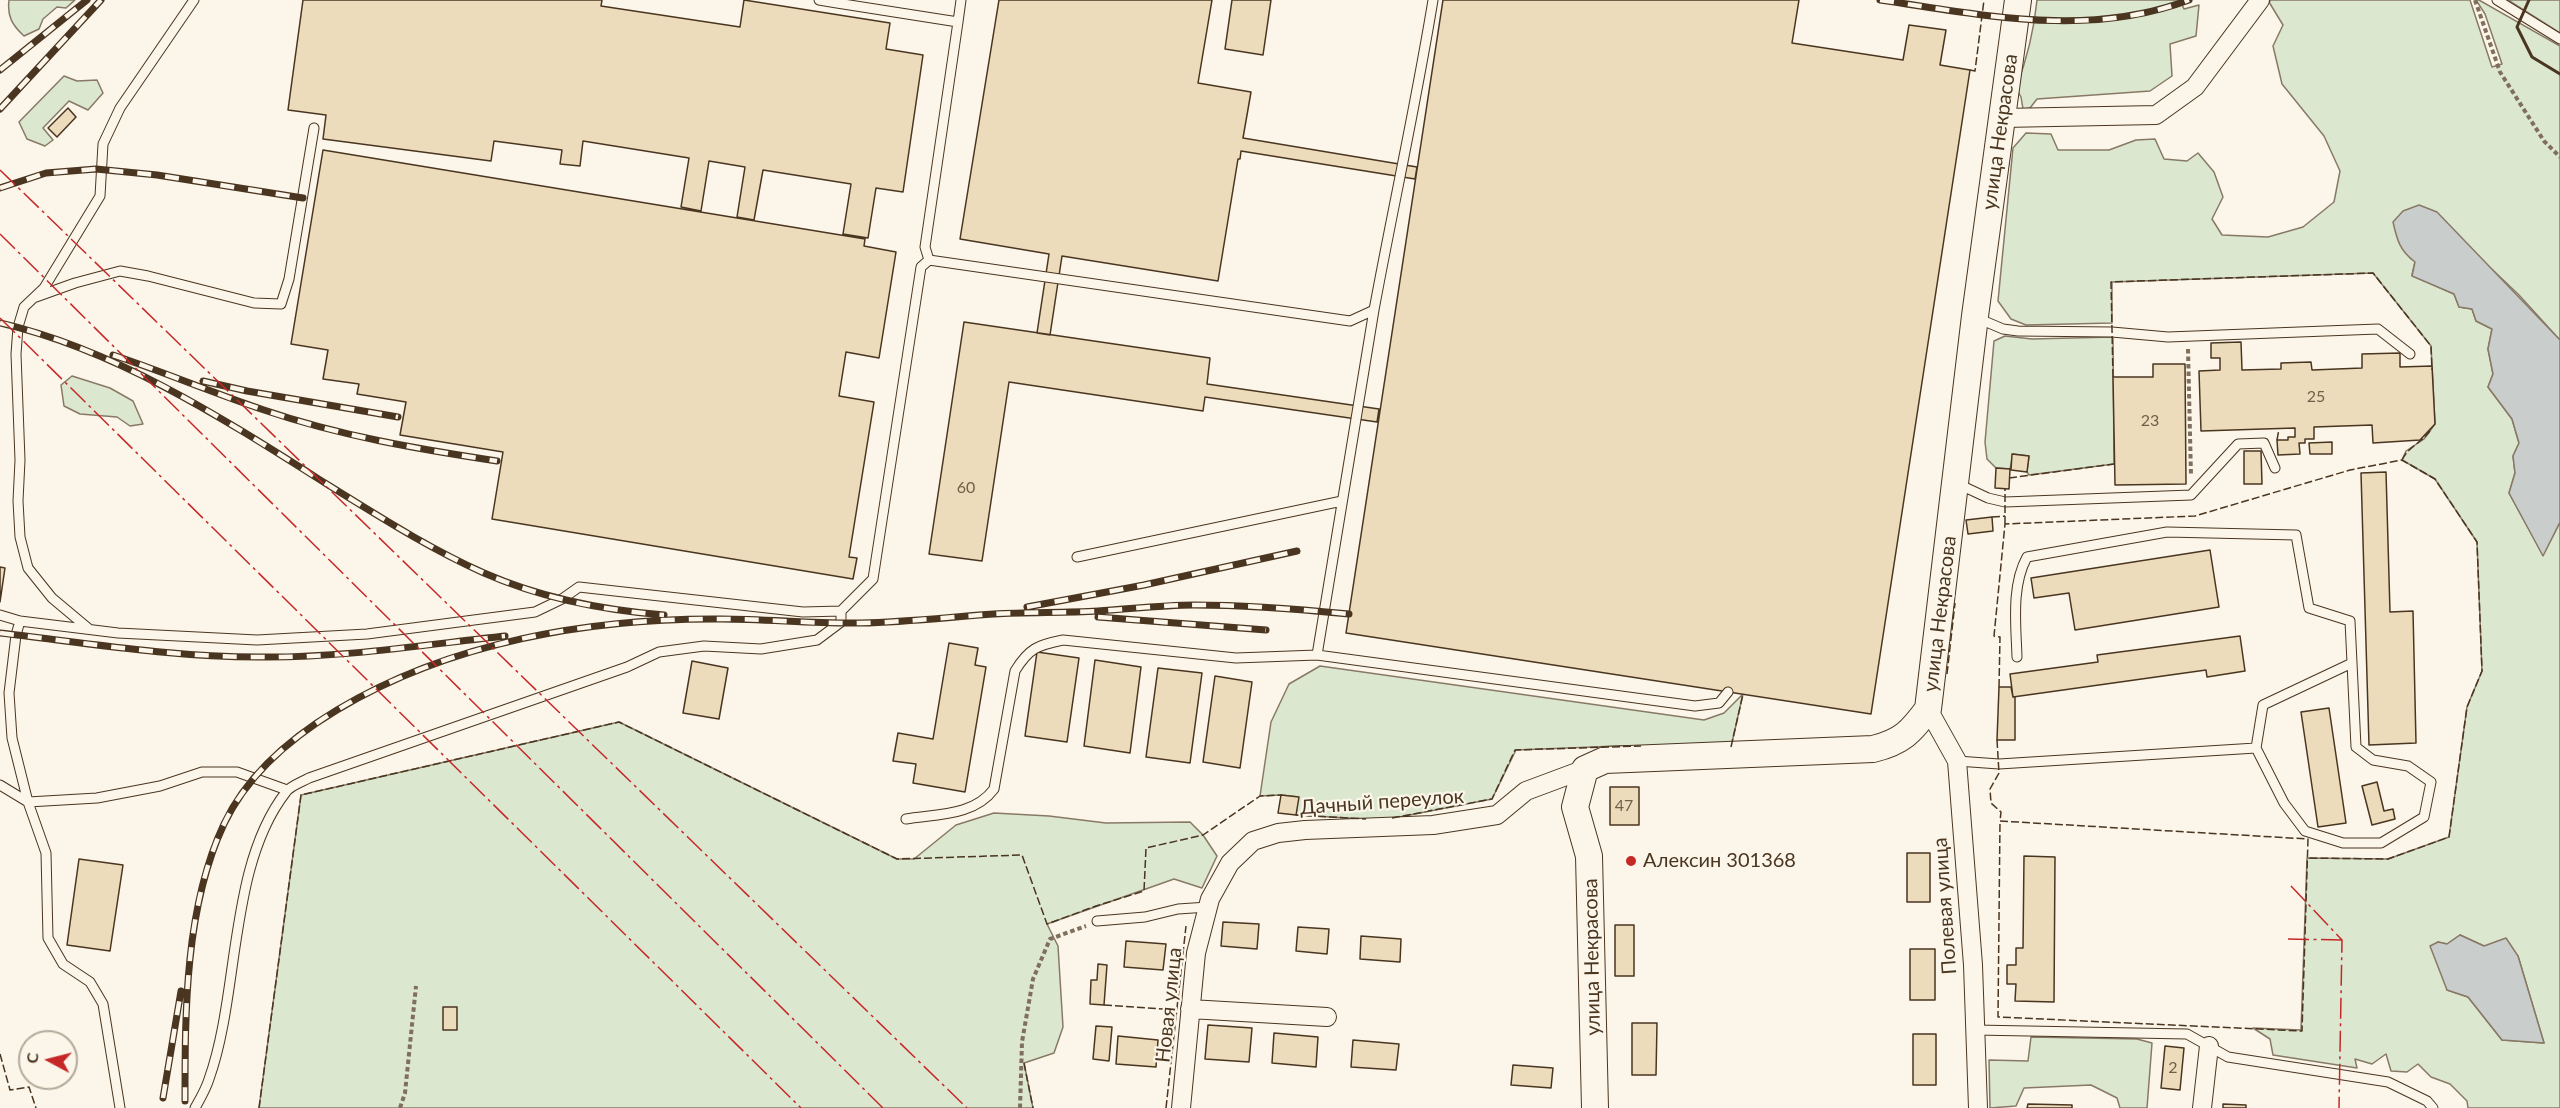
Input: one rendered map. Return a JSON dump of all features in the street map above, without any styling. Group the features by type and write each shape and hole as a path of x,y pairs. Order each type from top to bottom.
{"main road":[{"name":"улица Некрасова","path":"1595,1108 1589,856 1575,807 1585,769 1605,760 1874,749 1894,744 1913,731 1928,709 1975,316 2018,0"}],"street":[{"path":"2003,118 2156,115 2194,87 2260,0"},
{"name":"Полевая улица","path":"1928,709 1957,761 1973,965 1978,1108"},
{"name":"Дачный переулок","path":"1208,908 1230,863 1252,841 1278,833 1305,830 1433,825 1497,815 1526,791 1585,769"},
{"name":"Новая улица","path":"1181,1108 1196,953 1208,908"},
{"path":"1190,1008 1327,1017"},
{"path":"2202,1108 2209,1046"}],"lane":[{"path":"89,630 52,598 28,568 20,537 16,354 18,327 24,307 44,288 100,196 104,144 120,108 194,0"},
{"path":"819,0 837,1 958,22"},
{"path":"928,260 926,247 961,0"},
{"path":"1317,655 1374,310 1400,170 1419,87 1433,0"},
{"path":"2497,0 2560,39"},
{"path":"33,298 75,283 120,271 254,303 281,304 289,279 314,128"},
{"path":"928,260 1350,321 1374,310"},
{"path":"0,615 20,621 89,630 257,640 367,633 535,612 562,599 579,587 803,612 841,611 873,579 921,267 928,260"},
{"path":"1975,316 2003,329 2018,331 2112,332 2168,337 2378,329 2410,354"},
{"path":"1956,483 1988,498 2005,502 2191,495 2238,444 2264,443 2275,468"},
{"path":"1077,557 1342,501"},
{"path":"2018,657 2016,614 2019,571 2027,557 2167,532 2296,535 2309,608 2350,621 2352,663 2356,747 2373,760 2408,766 2431,782 2424,817 2381,843 2343,843 2305,831 2284,802 2256,748 2263,705 2352,663"},
{"path":"195,1108 209,1080 248,881 264,829 287,790 309,778 627,667 658,652 704,646 761,649 817,640 841,622 841,611"},
{"path":"20,621 16,635 10,704 12,738 28,802 46,852 48,938 63,964 90,982 103,1004 120,1108"},
{"path":"906,819 967,810 987,798 994,789 1015,671 1024,656 1039,645 1063,640 1236,658 1317,655 1695,706 1719,702 1728,692"},
{"path":"1957,761 1999,764 2256,748"},
{"path":"0,786 28,802 97,798 160,786 202,772 237,772 287,790"},
{"path":"1097,921 1145,917 1178,909 1208,908"},
{"path":"1975,1030 2187,1034 2228,1057 2388,1082 2427,1101 2433,1108"}],"path":[{"path":"2475,0 2500,72 2544,141 2560,157"},
{"path":"2188,336 2191,495"},
{"path":"1020,1108 1022,1042 1033,979 1037,969 1050,939 1097,921"},
{"path":"400,1108 405,1093 416,986"}],"green space":[{"path":"9,0 75,0 66,8 57,7 43,19 39,29 24,36 11,20"},
{"path":"2037,0 2180,0 2184,9 2199,5 2196,36 2170,44 2172,76 2150,91 2037,99 2030,108 2023,109 2021,97 2016,88 2030,45"},
{"path":"2271,0 2470,0 2492,67 2502,64 2485,14 2476,0 2479,0 2560,46 2560,340 2519,295 2478,256 2415,262 2412,275 2454,294 2459,307 2472,309 2476,321 2492,329 2488,349 2493,374 2488,387 2512,419 2519,443 2513,456 2515,473 2509,493 2543,555 2560,522 2560,1108 2468,1108 2467,1101 2450,1084 2431,1077 2418,1064 2407,1072 2391,1071 2386,1054 2372,1064 2355,1059 2357,1068 2273,1055 2270,1039 2253,1028 2301,1030 2307,858 2388,859 2449,837 2467,707 2482,671 2477,542 2435,479 2402,460 2406,451 2424,439 2435,424 2431,346 2373,273 2112,282 2112,323 2026,325 2011,319 1998,301 2013,148 2026,133 2051,134 2058,150 2109,150 2136,140 2155,139 2164,159 2187,161 2198,153 2214,172 2223,197 2212,219 2222,235 2268,237 2303,227 2334,202 2340,171 2324,136 2282,84 2273,46 2283,25 2269,2","holes":["2460,935 2484,946 2518,956 2544,1043 2502,1040 2468,997 2447,990 2438,942 2447,944"]},
{"path":"2508,0 2560,0 2560,33"},
{"path":"64,76 77,81 97,80 103,93 88,110 69,101 43,128 53,140 45,146 27,139 19,122"},
{"path":"2005,336 2032,339 2113,337 2114,464 2029,475 2027,472 2029,456 2013,454 2010,469 1996,468 1987,459 1985,442 1994,341"},
{"path":"72,376 110,388 133,401 143,424 130,426 117,417 80,414 64,406 61,385"},
{"path":"1320,666 1704,720 1724,713 1743,694 1731,747 1618,746 1516,750 1492,799 1384,820 1296,815 1298,797 1260,796 1271,722 1289,684"},
{"path":"619,722 897,859 914,859 956,825 994,813 1049,816 1106,823 1190,822 1203,835 1217,856 1202,888 1174,879 1047,924 1058,946 1063,1027 1054,1053 1024,1063 1033,1108 259,1108 301,795"},
{"path":"2031,1037 2137,1039 2152,1043 2147,1108 2120,1108 2117,1098 2091,1085 2024,1088 2016,1106 1990,1108 1989,1060 2028,1061"}],"shaded area":[{"path":"2419,205 2437,212 2560,340 2560,522 2543,556 2509,493 2515,473 2513,456 2519,443 2512,419 2488,387 2493,374 2488,349 2492,329 2476,321 2472,309 2459,307 2454,294 2412,276 2415,262 2406,254 2398,240 2393,222 2403,211"},
{"path":"2460,935 2484,946 2506,938 2518,956 2544,1043 2502,1040 2468,997 2447,990 2430,946 2438,942 2447,944"}],"building":[{"path":"303,0 602,0 601,6 740,27 744,0 890,23 886,49 923,55 903,192 876,188 868,238 843,234 851,184 763,170 754,220 737,217 745,167 709,161 701,211 681,207 689,158 583,141 580,166 560,164 562,150 494,141 491,161 323,139 326,115 288,110"},
{"path":"999,0 1212,0 1198,83 1251,92 1243,138 1417,167 1415,179 1241,151 1218,281 1062,256 1050,335 1037,333 1049,254 960,239"},
{"path":"1232,0 1271,0 1263,55 1225,49"},
{"path":"1443,0 1799,0 1792,43 1903,60 1909,25 1946,30 1940,65 1970,70 1871,714 1346,633"},
{"path":"68,108 76,117 57,137 48,128"},
{"path":"323,150 865,239 864,246 896,252 879,358 846,352 839,396 874,402 849,557 857,558 853,579 492,519 503,452 400,435 406,402 357,394 359,384 323,379 328,350 291,344"},
{"path":"964,322 1210,358 1207,384 1379,409 1377,422 1205,397 1203,411 1009,382 982,561 929,554"},
{"path":"2241,342 2242,370 2281,369 2281,363 2311,362 2312,370 2362,368 2362,354 2400,353 2400,367 2432,366 2435,424 2420,440 2373,443 2372,425 2314,427 2314,439 2305,439 2305,443 2299,443 2300,454 2278,455 2277,440 2288,440 2288,437 2295,437 2295,428 2201,431 2199,371 2220,370 2220,358 2211,358 2211,343"},
{"path":"2153,364 2185,364 2186,484 2115,485 2113,377 2153,377"},
{"path":"2332,442 2332,454 2310,454 2309,443"},
{"path":"2244,451 2261,451 2262,484 2244,484"},
{"path":"2012,454 2029,456 2027,472 2011,470"},
{"path":"1996,468 2010,469 2009,489 1995,488"},
{"path":"2386,472 2390,612 2413,611 2416,743 2369,745 2361,473"},
{"path":"1992,517 1993,531 1968,534 1966,520"},
{"path":"2210,550 2219,607 2075,630 2069,593 2034,598 2031,578"},
{"path":"0,567 5,568 0,602"},
{"path":"2240,636 2245,671 2207,677 2206,670 2013,697 2010,674 2098,662 2097,655"},
{"path":"949,643 978,648 975,665 986,667 965,792 913,783 916,764 893,761 898,733 933,739"},
{"path":"1037,652 1079,658 1067,742 1025,736"},
{"path":"1095,660 1141,667 1130,753 1084,746"},
{"path":"692,661 728,668 719,719 683,713"},
{"path":"1158,668 1202,673 1190,763 1146,757"},
{"path":"1215,676 1252,682 1240,768 1203,762"},
{"path":"1999,687 2011,687 2013,697 2015,697 2015,740 1997,740"},
{"path":"2329,708 2346,823 2318,827 2301,712"},
{"path":"2377,782 2384,811 2393,809 2395,819 2372,825 2362,786"},
{"path":"1610,787 1639,787 1639,825 1610,825"},
{"path":"1281,795 1299,797 1296,815 1278,813"},
{"path":"1907,853 1930,853 1930,902 1907,902"},
{"path":"2024,856 2055,857 2054,1002 2015,1001 2016,984 2007,984 2007,965 2016,965 2016,948 2023,948"},
{"path":"79,859 123,865 110,951 67,945"},
{"path":"1223,922 1259,924 1257,949 1221,946"},
{"path":"1615,925 1634,925 1634,976 1615,976"},
{"path":"1298,927 1329,929 1327,954 1296,951"},
{"path":"1361,936 1401,939 1400,962 1360,959"},
{"path":"1126,941 1166,944 1163,970 1124,967"},
{"path":"1910,949 1935,949 1935,1000 1910,1000"},
{"path":"1098,964 1107,965 1104,1005 1090,1004 1091,980 1097,980"},
{"path":"443,1007 457,1007 457,1030 443,1030"},
{"path":"1632,1023 1657,1023 1656,1075 1632,1075"},
{"path":"1208,1025 1252,1028 1249,1062 1205,1059"},
{"path":"1096,1026 1112,1027 1109,1061 1093,1059"},
{"path":"1274,1033 1318,1037 1316,1067 1272,1063"},
{"path":"1913,1034 1936,1034 1936,1085 1913,1085"},
{"path":"1118,1036 1158,1040 1156,1067 1116,1064"},
{"path":"1353,1040 1399,1044 1396,1070 1351,1067"},
{"path":"2165,1046 2184,1048 2180,1090 2161,1088"},
{"path":"1513,1065 1553,1068 1551,1088 1511,1085"},
{"path":"2028,1104 2072,1105 2072,1108 2027,1108"},
{"path":"2223,1104 2246,1105 2246,1108 2223,1108"}],"railway":[{"path":"0,70 87,0"},
{"path":"0,109 101,0"},
{"path":"1880,0 1997,17 2074,21 2151,12 2189,0"},
{"path":"0,188 46,173 96,169 157,175 303,198"},
{"path":"0,323 86,350 168,389 209,411 403,531 484,573 572,602 664,615"},
{"path":"113,355 245,403 321,427 409,446 497,461"},
{"path":"203,381 247,391 398,417"},
{"path":"1027,607 1144,585 1297,551"},
{"path":"185,1101 187,996 195,924 201,890 224,824 245,789 258,774 304,732 337,710 426,667 474,651 572,629 672,620 739,619 861,623 994,614 1085,612 1194,605 1349,614"},
{"path":"1098,617 1266,630"},
{"path":"0,633 161,652 259,657 351,653 505,636"},
{"path":"163,1098 181,991"}],"fence":[{"path":"1970,70 1975,71 1984,0"},
{"path":"2113,377 2111,282 2373,273 2431,346 2432,370"},
{"path":"2277,440 2279,429"},
{"path":"2402,460 2430,431"},
{"path":"1999,687 2000,637 1994,636 2005,524 2195,516 2350,470 2402,460 2435,479 2477,542 2482,671 2467,707 2449,837 2388,859 2307,858"},
{"path":"2009,478 2114,464"},
{"path":"2005,488 2005,524"},
{"path":"1992,517 2005,516"},
{"path":"1947,674 1955,603"},
{"path":"1731,747 1743,694"},
{"path":"259,1108 301,795 619,722 897,859 1022,855 1047,924 1144,891 1146,848 1203,835 1260,796 1281,795"},
{"path":"1997,740 1999,773 1990,789 1991,803 2001,812 2000,821"},
{"path":"1392,818 1492,799 1515,750 1641,746"},
{"path":"1296,815 1366,819"},
{"path":"2000,821 2308,839 2302,1031 1998,1017 2000,821"},
{"path":"1166,1108 1186,926"},
{"path":"1104,1005 1177,1010"},
{"path":"0,1054 10,1090 29,1087 36,1108"},
{"path":"1024,1063 1033,1108"}],"wall":[{"path":"2529,0 2517,27 2532,57 2560,74"}],"power":[{"path":"0,170 967,1108"},
{"path":"0,234 883,1108"},
{"path":"0,318 801,1108"},
{"path":"2291,886 2342,940 2339,1108"},
{"path":"2288,939 2342,940"}],"place":[{"name":"Алексин 301368","path":"1631,861"}]}
